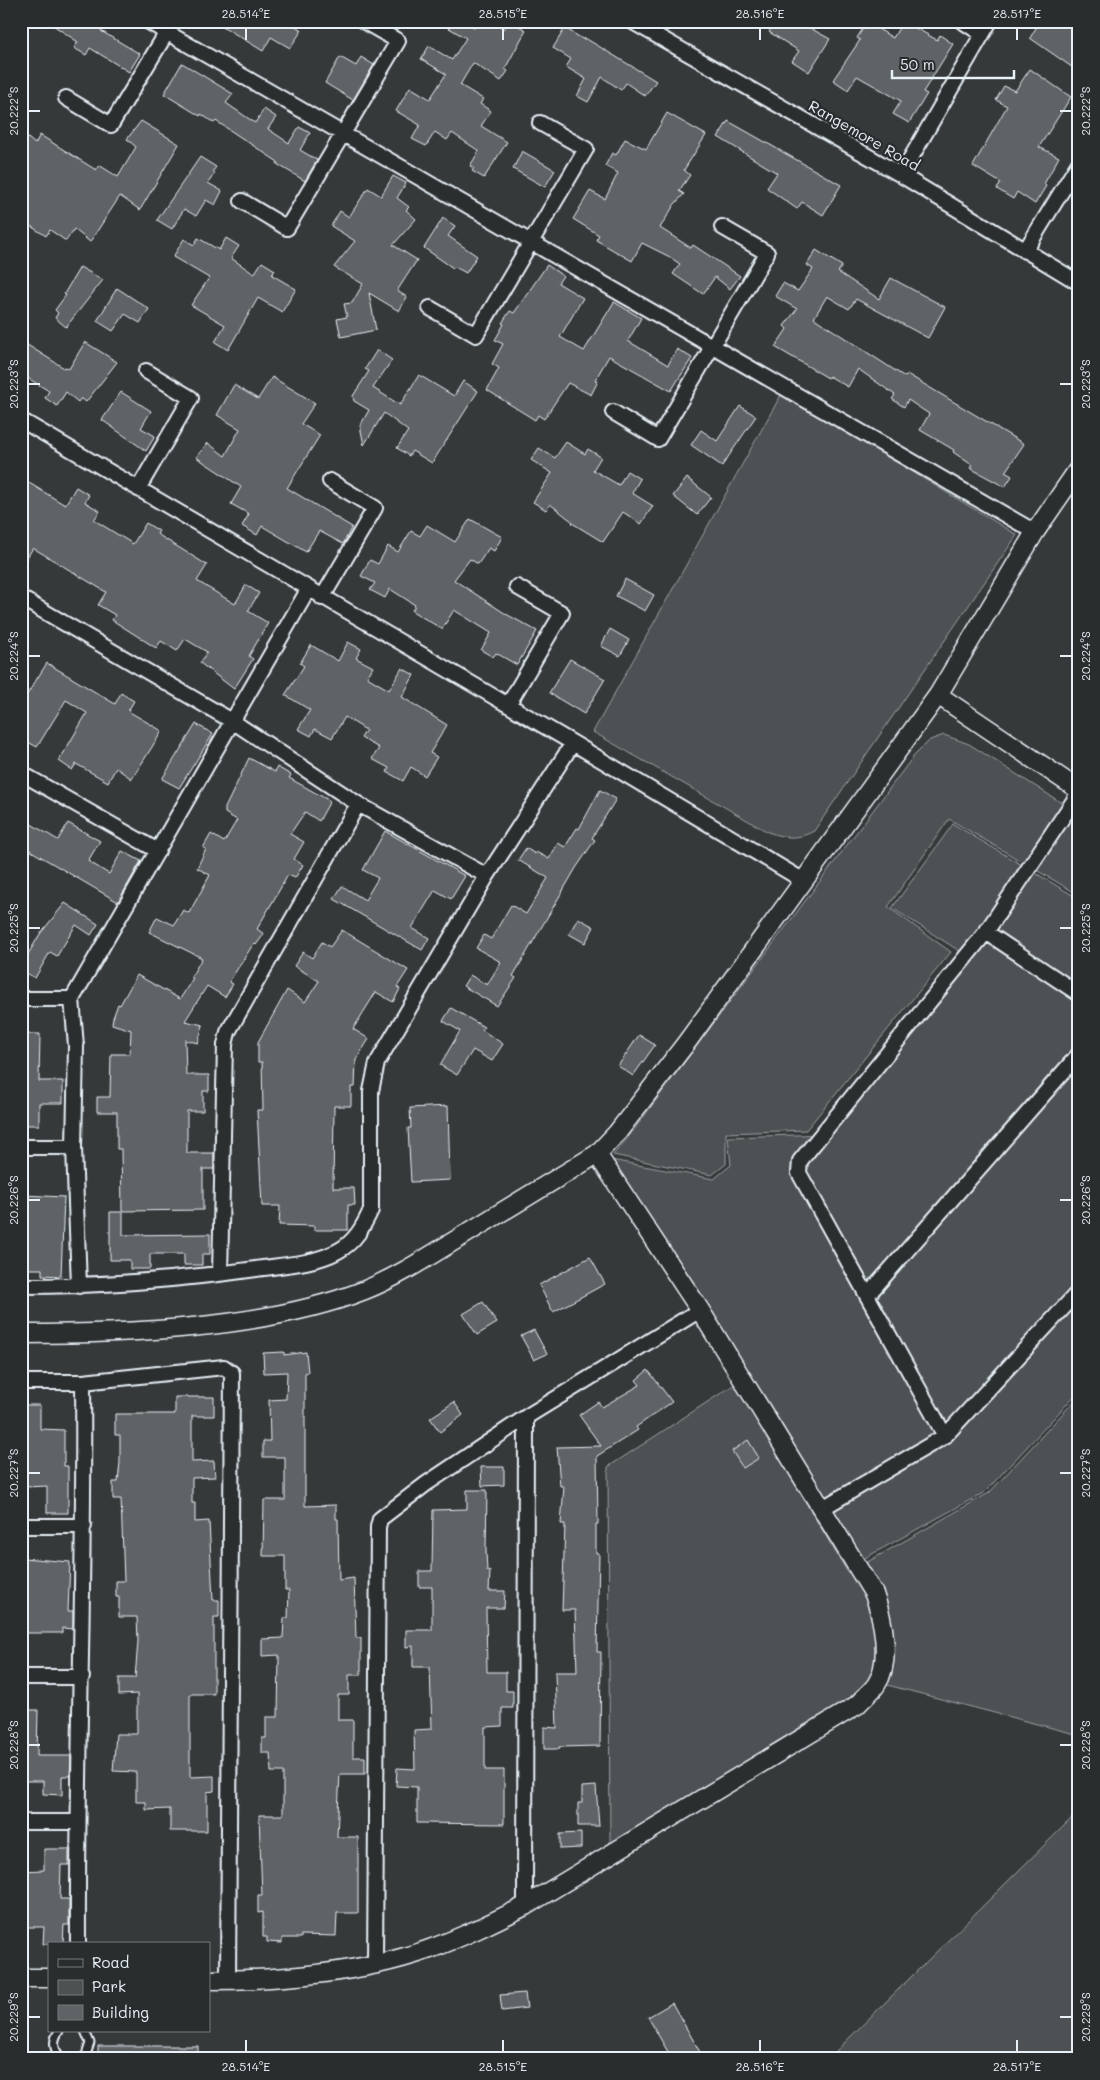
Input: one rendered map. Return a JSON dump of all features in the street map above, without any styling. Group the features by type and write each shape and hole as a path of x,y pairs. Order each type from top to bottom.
{"street":[{"path":"147,21 167,28 343,134 1036,532"},
{"path":"242,201 287,228 398,41 363,21"},
{"name":"Rangemore Road","path":"631,21 900,175 1079,282"},
{"path":"962,21 982,34"},
{"path":"900,175 990,21"},
{"path":"66,98 111,125 167,28"},
{"path":"430,308 476,335 532,243 586,149 540,123"},
{"path":"1025,251 1079,163"},
{"path":"613,412 658,439 713,347 767,254 722,227"},
{"path":"138,489 191,398 146,371"},
{"path":"21,420 308,590 573,743 804,881"},
{"path":"21,1334 82,1334 229,1322 307,1308 365,1290 423,1260 596,1154 617,1133 687,1042 938,694 1036,532 1079,468"},
{"path":"322,598 375,508 330,481"},
{"path":"508,705 562,613 517,587"},
{"path":"79,1286 74,1147 76,1046 72,999 308,590"},
{"path":"21,598 232,721 358,804 487,876"},
{"path":"938,694 1079,791 986,932 800,1161 799,1173 945,1436"},
{"path":"21,1286 79,1286 220,1274 312,1260 337,1251 352,1241 363,1228 371,1210 371,1091 377,1063 487,876 573,743"},
{"path":"21,773 158,851"},
{"path":"220,1274 225,1045 228,1032 358,804"},
{"path":"986,932 1079,994"},
{"path":"21,1000 72,999"},
{"path":"867,1296 1079,1054"},
{"path":"21,1147 74,1147"},
{"path":"210,1980 279,1979 374,1963 426,1951 470,1933 525,1906 857,1705 876,1685 882,1672 884,1643 882,1616 874,1594 700,1310 596,1154"},
{"path":"821,1509 945,1436 1079,1291"},
{"path":"374,1963 378,1537 380,1519 426,1484 526,1417 700,1310"},
{"path":"21,1382 83,1382 224,1368 232,1373 228,1980"},
{"path":"78,1942 78,1822 84,1526 83,1382"},
{"path":"525,1906 526,1417"},
{"path":"21,1526 84,1526"},
{"path":"21,1676 82,1677"},
{"path":"21,1822 78,1822"},
{"path":"21,1978 48,1978"}],"lane":[{"path":"58,2032 54,2047 63,2059"},
{"path":"82,2059 86,2055 90,2043 85,2032"}],"green space":[{"path":"782,393 1017,535 814,831 796,837 780,836 768,832 593,732"},
{"path":"944,735 969,744 1079,814 1079,895 949,819 888,907 951,952 806,1130 726,1133 726,1164 712,1175 613,1155 627,1139 913,757 930,740"},
{"path":"953,824 1079,899 1079,1391 985,1492 863,1559 611,1160 714,1179 731,1165 728,1137 831,1134 972,959 892,908"},
{"path":"735,1384 848,1573 989,1493 1079,1396 1079,1735 868,1680 852,1697 610,1844 608,1467"},
{"path":"1079,1811 1079,2059 828,2059"}],"building":[{"path":"47,21 107,21 101,31 140,54 129,72 90,48 86,55 74,48 78,42"},
{"path":"214,21 287,21 302,30 290,48 271,37 263,51"},
{"path":"437,21 464,21 475,28 479,21 492,21 504,29 510,21 526,30 505,69 508,71 501,81 473,63 460,85 483,99 480,104 491,111 481,126 507,142 484,178 472,171 474,168 470,166 479,151 452,133 447,140 435,132 426,146 412,139 420,125 396,111 410,87 430,99 446,74 421,59 429,46 452,60 466,38"},
{"path":"776,21 797,21 830,39 809,72 792,61 799,51 769,32"},
{"path":"903,21 937,40 940,35 953,44 923,92 927,94 909,123 893,114 901,101 857,76 848,90 833,80 860,40 857,38 867,22 893,38"},
{"path":"1040,21 1079,21 1079,72 1030,38"},
{"path":"565,28 656,81 645,96 626,83 621,90 602,77 588,102 577,96 586,79 566,67 571,59 553,48"},
{"path":"340,57 356,66 361,57 374,65 353,100 325,83"},
{"path":"182,63 233,94 226,103 255,123 264,109 276,117 268,129 289,143 299,127 310,133 300,150 317,160 305,181 277,164 278,162 216,121 214,123 201,114 200,116 164,94"},
{"path":"1030,69 1071,97 1039,147 1059,157 1044,184 1046,186 1035,204 1017,192 1013,199 997,189 1001,183 973,166 1007,106 996,100 1004,86 1015,91"},
{"path":"667,113 706,135 684,170 690,175 679,191 684,194 674,205 660,228 691,248 693,245 740,276 730,289 715,277 703,294 673,274 680,264 668,256 642,243 632,261 596,240 599,235 573,219 590,191 605,199 618,173 605,166 612,153 616,155 625,139 646,149"},
{"path":"141,121 179,144 140,210 120,196 90,242 74,229 66,241 50,230 46,236 21,220 21,132 35,144 40,135 96,170 99,165 118,177 136,147 127,139"},
{"path":"728,121 841,185 823,215 802,202 797,209 767,188 777,173 718,137"},
{"path":"522,151 555,170 545,187 513,169"},
{"path":"200,157 216,167 213,171 215,173 208,183 222,191 215,205 206,200 196,216 184,209 172,229 157,220"},
{"path":"393,176 406,183 397,198 409,207 406,210 416,219 393,245 417,260 397,291 407,297 399,311 369,293 376,330 341,337 337,319 347,317 344,304 352,303 363,284 334,267 355,241 331,226 340,211 349,217 368,188 381,196"},
{"path":"443,218 455,226 448,236 477,256 466,273 455,267 453,268 424,248"},
{"path":"198,238 219,250 226,238 239,246 231,258 254,274 262,262 275,270 272,275 296,289 282,312 258,298 228,350 215,342 225,325 191,305 209,278 173,257 184,239 194,245"},
{"path":"816,250 842,266 838,272 879,299 891,278 945,307 928,338 856,299 849,309 827,296 814,318 905,377 907,374 1024,444 1005,472 1012,476 1005,487 970,468 972,465 953,452 954,450 920,430 929,414 908,400 904,407 892,399 895,395 858,369 848,387 829,376 828,378 775,347 787,329 784,326 797,309 775,296 783,283 798,291 813,269 807,265"},
{"path":"547,265 563,276 558,283 583,298 560,337 584,351 614,302 641,318 628,341 668,365 677,349 692,358 671,391 609,356 595,380 598,381 591,395 568,383 544,419 538,415 535,420 487,390 499,368 492,364 503,344 495,340 504,324 502,323 510,311 514,313"},
{"path":"80,267 103,280 66,327 55,318 58,313 55,310 66,295 64,294"},
{"path":"117,288 149,309 140,323 125,314 113,331 97,321"},
{"path":"21,341 64,368 69,369 85,342 117,362 86,402 81,398 78,402 66,392 57,406 45,398 49,391 21,374"},
{"path":"377,350 392,360 373,388 400,405 419,375 454,396 463,381 478,391 432,463 412,451 409,456 397,448 408,431 384,413 364,445 360,426 369,410 354,401 353,396 369,371 365,369"},
{"path":"272,377 315,403 301,424 320,435 287,488 352,527 343,544 319,531 306,552 262,526 257,535 242,526 249,514 231,504 241,487 196,457 208,443 225,456 240,429 217,415 234,385 258,399"},
{"path":"121,392 151,411 141,428 155,436 146,451 102,420"},
{"path":"740,406 756,416 722,466 691,445 701,430 717,441"},
{"path":"566,442 585,454 588,449 601,457 593,470 619,485 627,471 640,479 632,493 653,506 641,524 623,512 603,542 572,523 550,504 546,510 533,502 552,473 531,460 539,448 555,458"},
{"path":"21,478 65,505 76,487 89,495 85,502 100,511 94,520 133,544 146,523 159,531 157,534 207,565 197,581 235,604 246,585 259,593 248,611 268,623 249,656 253,659 234,689 200,663 207,652 185,639 177,651 161,641 156,648 112,620 115,615 98,605 106,592 33,548 21,567"},
{"path":"687,478 711,497 697,515 673,496"},
{"path":"470,519 502,537 494,551 489,548 478,564 470,559 454,580 506,614 537,631 517,665 496,653 493,657 481,650 491,633 454,610 442,629 412,611 415,605 390,589 385,598 370,590 375,583 361,576 370,560 378,564 388,546 398,552 411,531 420,536 427,525 455,542"},
{"path":"625,579 654,595 645,611 616,596"},
{"path":"610,629 629,640 620,656 601,646"},
{"path":"348,642 361,649 356,658 373,667 367,677 389,690 402,668 414,675 402,697 447,725 430,753 437,757 425,776 411,767 403,781 387,772 389,768 372,759 379,748 361,738 366,730 345,717 332,738 315,729 311,736 298,729 310,710 285,695 304,666 300,663 311,645 338,661"},
{"path":"570,659 605,679 584,714 549,693"},
{"path":"47,663 115,704 121,693 134,701 128,711 162,731 132,779 116,768 108,782 76,764 72,770 59,761 87,713 66,700 37,747 21,738 21,704"},
{"path":"196,724 213,734 179,788 162,779"},
{"path":"249,758 275,772 277,767 291,775 289,778 330,801 319,821 305,812 290,834 304,842 294,859 303,865 295,878 288,875 257,929 264,934 256,945 254,943 229,982 233,984 225,997 207,986 185,1021 203,1025 198,1043 185,1040 186,1075 209,1075 209,1091 203,1091 203,1111 187,1111 187,1153 214,1153 214,1169 203,1169 203,1210 122,1211 121,1149 117,1149 117,1112 97,1112 97,1097 110,1097 111,1054 130,1054 131,1030 112,1024 113,1018 118,1004 120,1005 137,975 180,999 193,978 191,977 202,958 149,932 157,917 174,925 183,910 189,913 210,875 197,868 206,849 203,848 211,834 224,842 237,820 225,813 225,808"},
{"path":"600,790 616,799 592,838 595,840 576,868 513,976 516,978 497,1006 463,986 470,975 487,985 501,962 476,948 484,935 491,939 511,905 526,914 548,878 518,860 526,848 535,854 536,852 549,859 558,843 565,847 577,828 579,829"},
{"path":"21,818 58,840 68,823 100,841 88,861 109,874 122,851 141,861 118,902 21,845"},
{"path":"385,831 465,876 451,899 435,890 412,928 429,938 422,950 334,899 342,886 365,900 378,878 363,870"},
{"path":"65,903 98,924 91,935 76,925 57,956 50,952 35,978 21,970 21,966 40,934"},
{"path":"578,918 594,927 585,943 569,934"},
{"path":"342,930 408,970 397,987 400,989 393,1002 376,992 353,1029 369,1039 356,1060 355,1087 351,1087 351,1106 334,1106 333,1188 354,1188 355,1205 348,1205 348,1230 314,1230 314,1226 279,1225 280,1206 262,1206 257,1110 263,1110 262,1062 258,1062 258,1042 287,990 305,1002 319,981 294,966 303,952 312,958 322,942 330,947"},
{"path":"451,1008 484,1027 482,1030 503,1044 492,1061 473,1050 457,1075 440,1065 460,1031 443,1021"},
{"path":"24,1034 40,1034 39,1081 63,1081 63,1103 39,1103 39,1125 24,1125"},
{"path":"639,1035 655,1045 633,1076 618,1066"},
{"path":"448,1106 450,1180 411,1182 408,1128 411,1128 410,1108"},
{"path":"23,1195 64,1197 61,1276 42,1275 42,1269 22,1269"},
{"path":"110,1212 123,1212 123,1235 210,1234 210,1254 202,1254 202,1265 184,1265 184,1254 150,1254 150,1269 130,1269 130,1260 110,1260"},
{"path":"590,1257 605,1284 553,1312 539,1285"},
{"path":"483,1302 497,1323 477,1335 463,1314"},
{"path":"534,1330 547,1354 534,1360 521,1336"},
{"path":"284,1352 284,1355 306,1352 308,1372 305,1373 305,1506 336,1505 339,1580 354,1578 356,1638 361,1638 361,1675 349,1675 349,1695 338,1695 338,1720 353,1720 353,1757 365,1757 365,1774 340,1774 339,1792 337,1837 358,1837 358,1913 337,1913 336,1936 301,1935 301,1938 282,1938 282,1943 267,1942 267,1937 263,1937 263,1912 258,1913 258,1895 262,1895 259,1815 283,1815 283,1772 271,1772 270,1753 262,1753 262,1738 266,1738 266,1717 278,1717 279,1655 262,1656 262,1639 283,1638 284,1618 288,1618 289,1590 285,1590 285,1556 263,1556 264,1500 285,1500 285,1457 263,1457 263,1441 270,1441 269,1400 286,1399 287,1372 264,1373 263,1353"},
{"path":"648,1370 672,1402 636,1427 638,1430 597,1456 598,1524 596,1524 596,1553 599,1553 597,1652 601,1652 600,1746 544,1749 544,1727 557,1728 555,1672 577,1672 575,1610 562,1610 565,1524 561,1524 564,1486 560,1486 557,1447 601,1446 579,1415 598,1402 602,1407 640,1385 636,1380"},
{"path":"175,1397 214,1397 214,1416 192,1416 192,1462 214,1461 215,1477 192,1478 192,1503 195,1503 195,1522 209,1521 213,1600 219,1600 219,1617 214,1617 214,1694 190,1694 190,1777 214,1776 214,1791 207,1792 207,1831 170,1831 170,1809 146,1810 146,1802 136,1802 136,1772 113,1771 116,1734 137,1734 137,1694 119,1695 119,1678 135,1678 138,1641 137,1617 119,1617 119,1597 116,1597 116,1581 124,1581 121,1499 113,1499 113,1482 118,1482 120,1462 120,1435 115,1435 115,1414 175,1414"},
{"path":"454,1402 463,1415 440,1432 430,1418"},
{"path":"24,1405 40,1405 40,1429 64,1430 64,1466 68,1466 68,1513 47,1513 47,1486 26,1487"},
{"path":"748,1440 759,1458 743,1468 732,1451"},
{"path":"481,1467 504,1467 504,1485 482,1486"},
{"path":"467,1490 487,1490 486,1551 487,1571 490,1571 489,1591 505,1591 504,1608 486,1608 487,1672 506,1672 506,1691 513,1691 513,1708 502,1708 502,1726 485,1727 485,1770 504,1770 504,1824 417,1823 417,1787 396,1786 397,1768 415,1769 414,1730 432,1729 430,1667 413,1667 413,1646 406,1647 406,1630 432,1630 432,1587 419,1587 419,1571 432,1571 433,1510 467,1509"},
{"path":"23,1558 70,1562 68,1611 73,1611 73,1629 62,1628 62,1633 25,1633"},
{"path":"24,1710 38,1710 37,1756 71,1756 70,1776 62,1776 62,1795 43,1794 43,1781 23,1781"},
{"path":"596,1786 599,1826 578,1826 578,1803 582,1803 582,1787"},
{"path":"581,1833 581,1848 560,1849 560,1834"},
{"path":"44,1849 69,1849 69,1865 61,1865 60,1899 69,1899 69,1925 64,1925 63,1942 43,1944 44,1927 21,1927 21,1871 44,1870"},
{"path":"525,1993 527,2008 502,2011 500,1995"},
{"path":"672,2003 704,2059 672,2059 648,2017"},
{"path":"98,2046 198,2046 198,2059 98,2059"}]}
